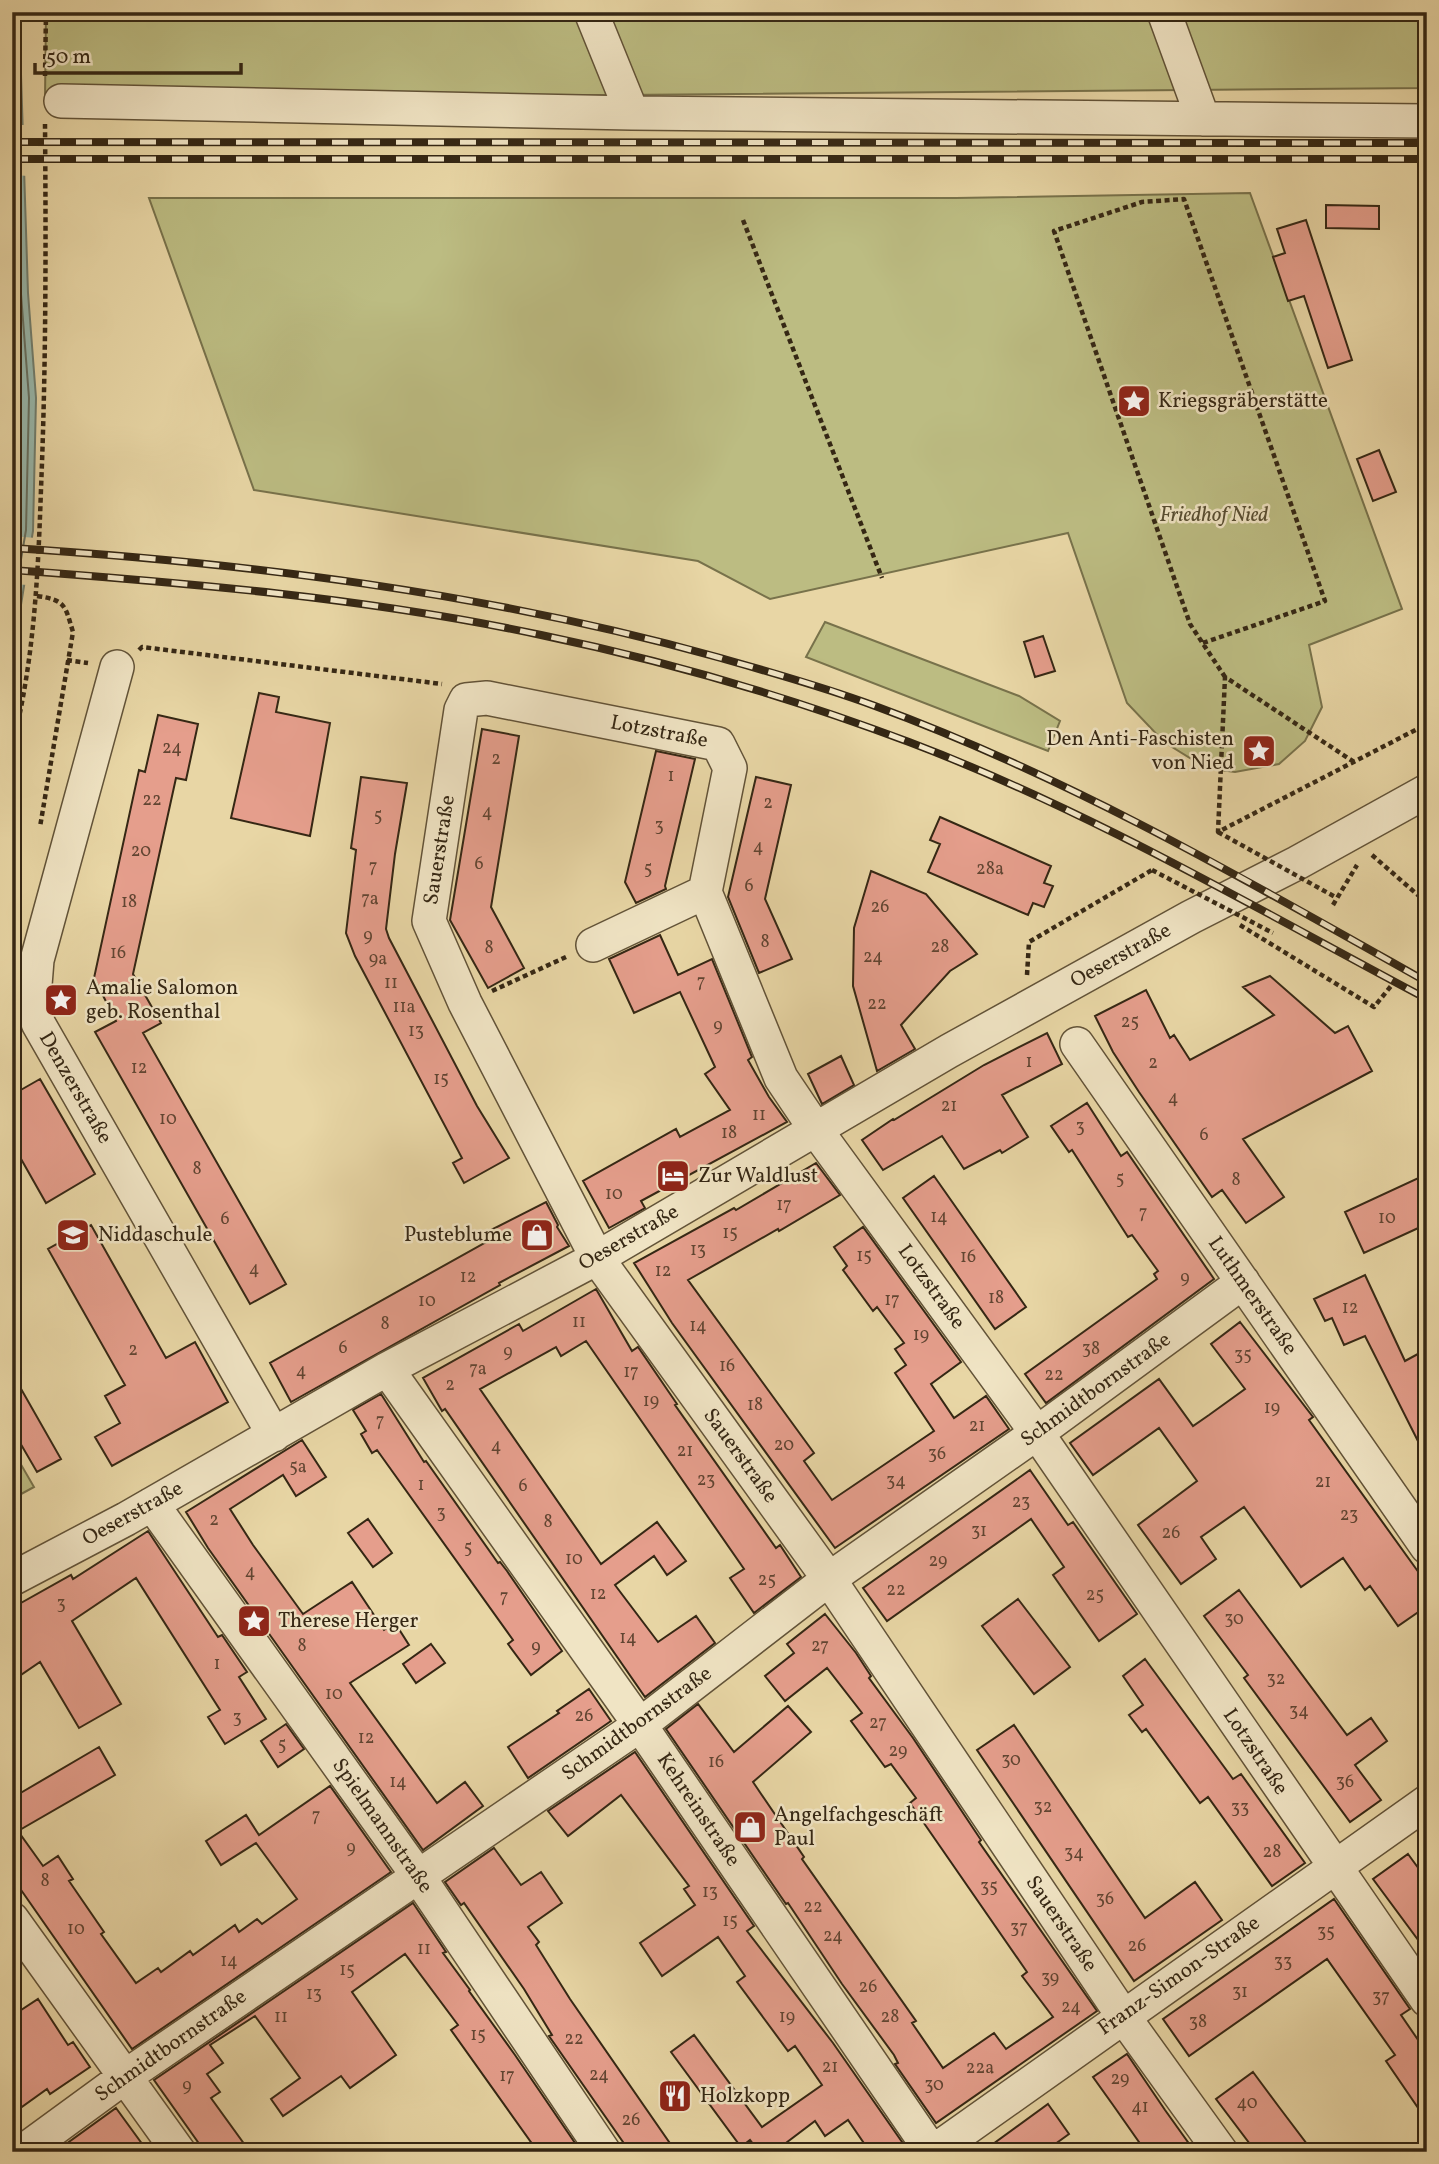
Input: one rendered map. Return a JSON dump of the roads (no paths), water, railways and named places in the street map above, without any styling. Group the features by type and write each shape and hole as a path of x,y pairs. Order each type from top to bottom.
{"street":[{"path":"591,12 632,113"},
{"path":"1164,12 1203,120"},
{"path":"50,101 632,113 1427,121"},
{"name":"Denzerstraße","path":"117,667 37,960 34,998 38,1023 274,1435"},
{"name":"Lotzstraße","path":"466,700 487,698 718,744 730,768 705,892 781,1078 1037,1433 1427,2000"},
{"name":"Sauerstraße","path":"466,700 461,710 429,921 465,1003 597,1258 829,1579 1123,2016 1221,2152"},
{"name":"Oeserstraße","path":"12,1579 152,1504 387,1369 597,1258 949,1051 1427,791"},
{"path":"593,945 705,892"},
{"name":"Luthmerstraße","path":"1077,1044 1427,1548"},
{"name":"Schmidtbornstraße","path":"22,2152 126,2077 640,1726 829,1579 1037,1433 1243,1282"},
{"name":"Kehreinstraße","path":"387,1369 640,1726 932,2152"},
{"name":"Spielmannstraße","path":"152,1504 418,1876 604,2152"},
{"name":"Franz-Simon-Straße","path":"932,2152 1427,1802"},
{"path":"12,1919 179,2152"}],"water":[{"path":"12,12 19,12 28,293 36,398 33,531 12,660"}],"railway":[{"path":"12,142 1427,143"},
{"path":"12,159 1427,159"},
{"path":"12,548 279,572 456,598 630,635 797,680 856,699 947,734 1088,798 1225,869 1427,982"},
{"path":"12,570 145,580 410,611 588,645 773,695 909,742 1042,798 1172,862 1427,999"}],"place":[{"name":"Kriegsgräberstätte","path":"1134,401"},
{"name":"Den Anti-Faschisten von Nied","path":"1259,751"},
{"name":"Amalie Salomon geb. Rosenthal","path":"61,1000"},
{"name":"Zur Waldlust","path":"673,1176"},
{"name":"Niddaschule","path":"73,1235"},
{"name":"Pusteblume","path":"537,1235"},
{"name":"Therese Herger","path":"254,1621"},
{"name":"Angelfachgeschäft Paul","path":"750,1827"},
{"name":"Holzkopp","path":"675,2096"}],"park label":[{"name":"Friedhof Nied","path":"1214,515"}]}
